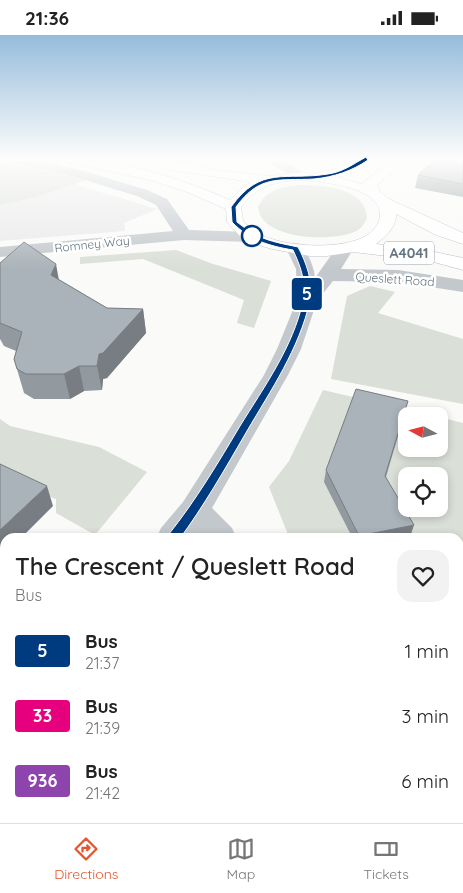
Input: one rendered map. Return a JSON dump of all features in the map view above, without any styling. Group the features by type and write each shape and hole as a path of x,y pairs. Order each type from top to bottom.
{"main road":[{"path":"205,196 233,211"},
{"path":"242,196 233,211 235,222 252,237"},
{"path":"350,248 367,242 384,228 389,213 378,197"},
{"name":"A4041","path":"378,197 442,231 463,239"},
{"name":"Queslett Road","path":"252,237 272,245 295,248 330,250 350,248 430,256 463,263"}],"street":[{"path":"148,196 162,202 184,235"},
{"name":"Romney Way","path":"184,235 233,211"},
{"name":"Romney Way","path":"0,253 184,235 252,237"},
{"path":"295,248 305,269 307,300"},
{"path":"176,533 194,511 285,358 307,300 350,248"},
{"name":"Queslett Road","path":"328,275 398,276 463,286"},
{"path":"194,511 216,533"}],"shaded area":[{"path":"0,196 41,196 37,197 0,205"},
{"path":"113,196 157,209 124,223 125,231 0,241 0,205 37,197"},
{"path":"353,196 365,208 367,218 359,229 348,234 322,237 293,235 280,231 262,218 258,207 265,197"},
{"path":"176,250 213,264 271,281 254,328 237,323 244,300 143,259 80,264 80,257"},
{"path":"370,286 395,292 378,313 463,339 463,404 331,379 347,296"},
{"path":"323,390 398,408 398,457 448,457 448,419 463,423 463,533 287,533 269,487 289,461"},
{"path":"0,419 10,426 99,447 147,472 97,533 91,533 56,513 56,499 9,482 0,484"}],"building":[{"path":"24,242 56,264 51,275 107,308 143,309 103,353 99,354 97,366 79,366 64,374 26,374 17,369 14,359 22,332 0,323 0,263"},
{"path":"356,389 408,401 406,407 398,407 398,434 385,476 398,498 398,517 409,517 414,525 374,533 358,533 326,470"},
{"path":"0,464 47,486 0,530"}],"bus line":[{"name":"5","path":"176,533 194,511 276,375 289,349 307,300 305,269 295,248 272,245 252,237 235,222 233,207 241,196"}]}
